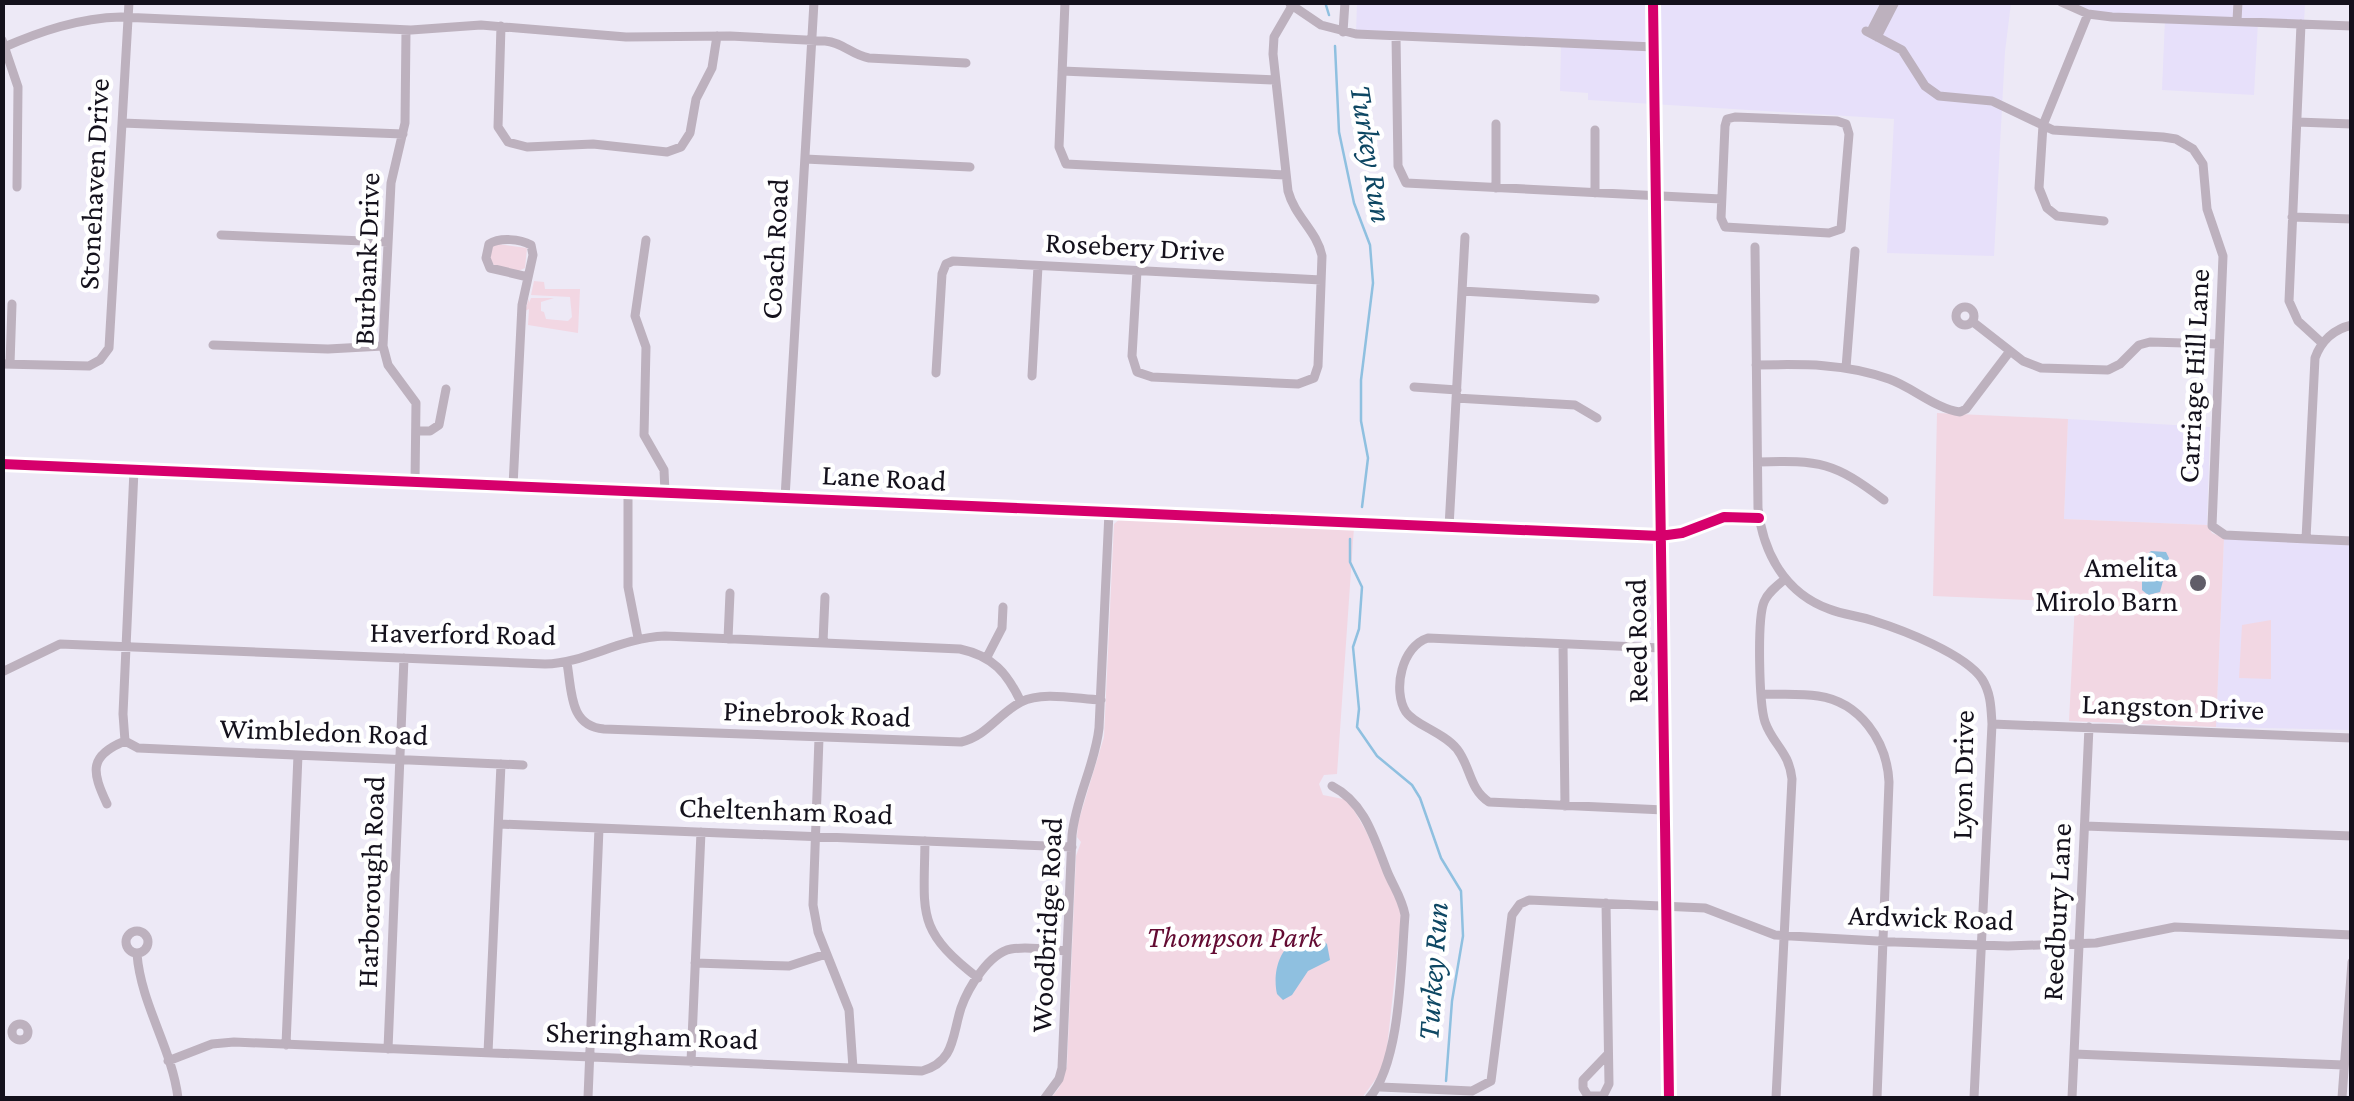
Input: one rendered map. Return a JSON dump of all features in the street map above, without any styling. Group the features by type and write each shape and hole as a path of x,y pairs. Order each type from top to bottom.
{"main road":[{"name":"Reed Road","path":"1653,2 1669,1098"}],"street":[{"name":"Stonehaven Drive","path":"6,364 84,367 96,364 105,355 111,338 129,2"},
{"name":"Coach Road","path":"784,498 814,2"},
{"path":"1065,2 1059,147 1062,160 1072,166 1286,175"},
{"path":"1343,32 1345,2"},
{"path":"1871,34 1886,2"},
{"path":"1871,34 1895,2"},
{"path":"2061,2 2088,14 2352,26"},
{"path":"2237,21 2238,2"},
{"path":"1138,271 1132,356 1137,372 1152,377 1298,384 1314,378 1318,366 1320,245 1296,212 1286,175 1275,80 1274,37 1290,4 1321,25 1343,32 1654,47"},
{"path":"2088,14 2042,125 2040,188 2046,208 2058,216 2104,221"},
{"path":"17,187 20,106 16,74 4,45 91,18 406,30 501,26 626,36 812,40 838,43 869,58 966,62"},
{"path":"2301,24 2290,308 2302,326 2322,342"},
{"path":"501,26 497,123 508,142 528,147 593,144 668,152 680,147 690,133 696,99 712,68 716,36"},
{"name":"Burbank Drive","path":"406,30 403,134 391,182 383,346 388,364 416,403 414,482"},
{"path":"1871,34 1905,53 1925,86 1936,95 1992,101 2042,125"},
{"path":"1396,36 1401,179 1412,184 1721,199"},
{"path":"1062,71 1275,80"},
{"path":"1735,117 1842,122 1848,134 1841,229 1829,233 1725,227 1720,218 1721,199 1725,122 1735,117"},
{"path":"2297,122 2352,124"},
{"path":"122,123 403,134"},
{"path":"1496,124 1496,188"},
{"name":"Carriage Hill Lane","path":"2042,125 2074,134 2176,139 2187,145 2202,164 2208,209 2223,256 2211,519 2216,531 2225,535 2306,538"},
{"path":"1595,130 1595,193"},
{"path":"805,160 970,166"},
{"path":"2292,216 2352,219"},
{"path":"221,235 388,242"},
{"path":"1450,527 1465,237"},
{"path":"513,486 522,312 533,255 531,246 522,241 498,240 489,244 486,258 490,268 528,277"},
{"path":"646,240 635,316 646,347 644,435 664,470 665,493"},
{"path":"1755,247 1759,518 1766,550 1786,579 1771,590 1762,608 1761,694 1764,719 1791,766 1776,1098"},
{"path":"1846,368 1855,251"},
{"name":"Rosebery Drive","path":"936,373 942,274 946,264 960,261 1321,280"},
{"path":"1032,376 1038,266"},
{"path":"1462,291 1595,298"},
{"path":"6,364 12,304"},
{"path":"1973,322 2032,366 2101,370 2117,367 2143,343 2219,344"},
{"path":"2352,326 2339,329 2322,342 2315,358 2306,538 2352,541"},
{"path":"213,345 328,349 383,346"},
{"path":"1756,365 1846,368 1891,380 1953,412 1966,409 2010,351"},
{"path":"1414,387 1575,405 1597,418"},
{"path":"418,431 430,431 440,425 446,388"},
{"path":"1758,462 1830,465 1884,500"},
{"name":"Lane Road","path":"2,464 1660,536 1682,534 1724,517 1759,518"},
{"path":"107,804 97,782 97,761 125,741 134,470"},
{"path":"628,491 628,586 638,638"},
{"name":"Woodbridge Road","path":"1045,1098 1062,1068 1072,847 1076,806 1096,752 1110,512"},
{"name":"Lyon Drive","path":"1786,579 1816,604 1878,622 1960,659 1981,678 1988,692 1992,724 1974,1098"},
{"path":"728,639 730,594"},
{"path":"823,642 824,596"},
{"path":"1003,607 1002,628 987,657 1009,678 1021,702 1041,697 1100,700"},
{"name":"Haverford Road","path":"2,672 51,646 567,662 638,638 664,636 960,649 987,657"},
{"path":"1661,648 1422,640 1404,658 1401,694 1407,714 1453,744 1473,786 1484,798 1502,804 1664,810"},
{"path":"1563,644 1565,806"},
{"name":"Harborough Road","path":"388,1050 404,658"},
{"name":"Pinebrook Road","path":"567,662 577,714 593,728 961,742 986,731 1021,702"},
{"path":"1761,694 1825,697 1854,712 1877,735 1887,760 1877,1098"},
{"name":"Langston Drive","path":"1992,724 2352,738"},
{"name":"Reedbury Lane","path":"2072,1098 2089,728"},
{"path":"819,738 813,905 826,954 849,1010 853,1068"},
{"name":"Wimbledon Road","path":"125,741 138,748 524,765"},
{"path":"286,1044 298,755"},
{"path":"488,1053 501,764"},
{"path":"1332,786 1347,794 1369,825 1405,915 1392,1046 1380,1086 1370,1098"},
{"name":"Cheltenham Road","path":"499,824 1072,847"},
{"path":"2085,826 2352,836"},
{"path":"588,1098 599,828"},
{"path":"691,1062 701,832"},
{"path":"926,841 923,903 928,924 948,954 978,978"},
{"name":"Ardwick Road","path":"1380,1086 1472,1092 1491,1081 1509,930 1515,908 1535,900 1706,908 1784,936 1883,941 1980,945 2080,943 2116,940 2163,928 2352,935"},
{"path":"1606,903 1610,1084 1606,1094 1599,1098 1588,1096 1583,1080 1607,1055"},
{"name":"Sheringham Road","path":"168,1061 224,1042 914,1071 936,1066 953,1046 960,1012 978,978 1002,952 1068,951"},
{"path":"137,954 141,986 178,1098"},
{"path":"695,963 781,966 826,954"},
{"path":"2342,1098 2352,962"},
{"path":"2074,1054 2344,1065"}],"shaded area":[{"path":"1357,2 2011,3 1994,256 1887,253 1894,119 1588,100 1588,93 1560,91 1561,44 1356,34"},
{"path":"2065,3 2305,3 2304,23 2258,22 2254,95 2162,90 2165,18 2106,16"},
{"path":"2068,419 2210,427 2207,525 2064,519"},
{"path":"2224,538 2351,544 2351,730 2216,727"}],"green space":[{"path":"498,244 527,248 525,268 518,271 495,266 489,259 491,247"},
{"path":"534,281 544,282 545,289 580,289 578,333 528,325 529,309 525,311 529,298 529,303 531,298 554,298 541,302 546,319 568,321 572,317 570,297 531,295"},
{"path":"1937,413 2068,419 2064,519 2207,525 2212,533 2224,538 2216,727 2069,721 2075,602 1933,596"},
{"name":"Thompson Park","path":"1122,517 1354,527 1337,774 1324,775 1319,784 1323,795 1348,800 1366,831 1400,909 1401,920 1386,1057 1362,1098 1051,1098 1067,1066 1076,856 1081,842 1077,837 1078,823 1104,737 1114,524"},
{"path":"2271,620 2271,679 2239,678 2242,625"}],"water":[{"path":"2151,551 2166,552 2169,558 2160,592 2148,595 2142,590 2142,559"},
{"path":"1321,939 1327,944 1330,960 1308,971 1292,995 1283,1000 1277,994 1276,980 1284,951 1299,941"}],"waterway":[{"name":"Turkey Run","path":"1325,2 1329,15"},
{"name":"Turkey Run","path":"1335,46 1339,132 1354,203 1370,245 1373,283 1361,380 1361,421 1368,458 1362,507"},
{"name":"Turkey Run","path":"1350,539 1350,562 1362,587 1359,629 1353,647 1357,727 1377,756 1412,785 1441,858 1461,891 1463,936 1452,1001 1446,1081"}],"cycle path":[{"path":"1653,2 1669,1098"},
{"path":"2,464 1660,536 1682,533 1724,517 1759,518"}],"place":[{"name":"Amelita Mirolo Barn","path":"2198,583"}]}
